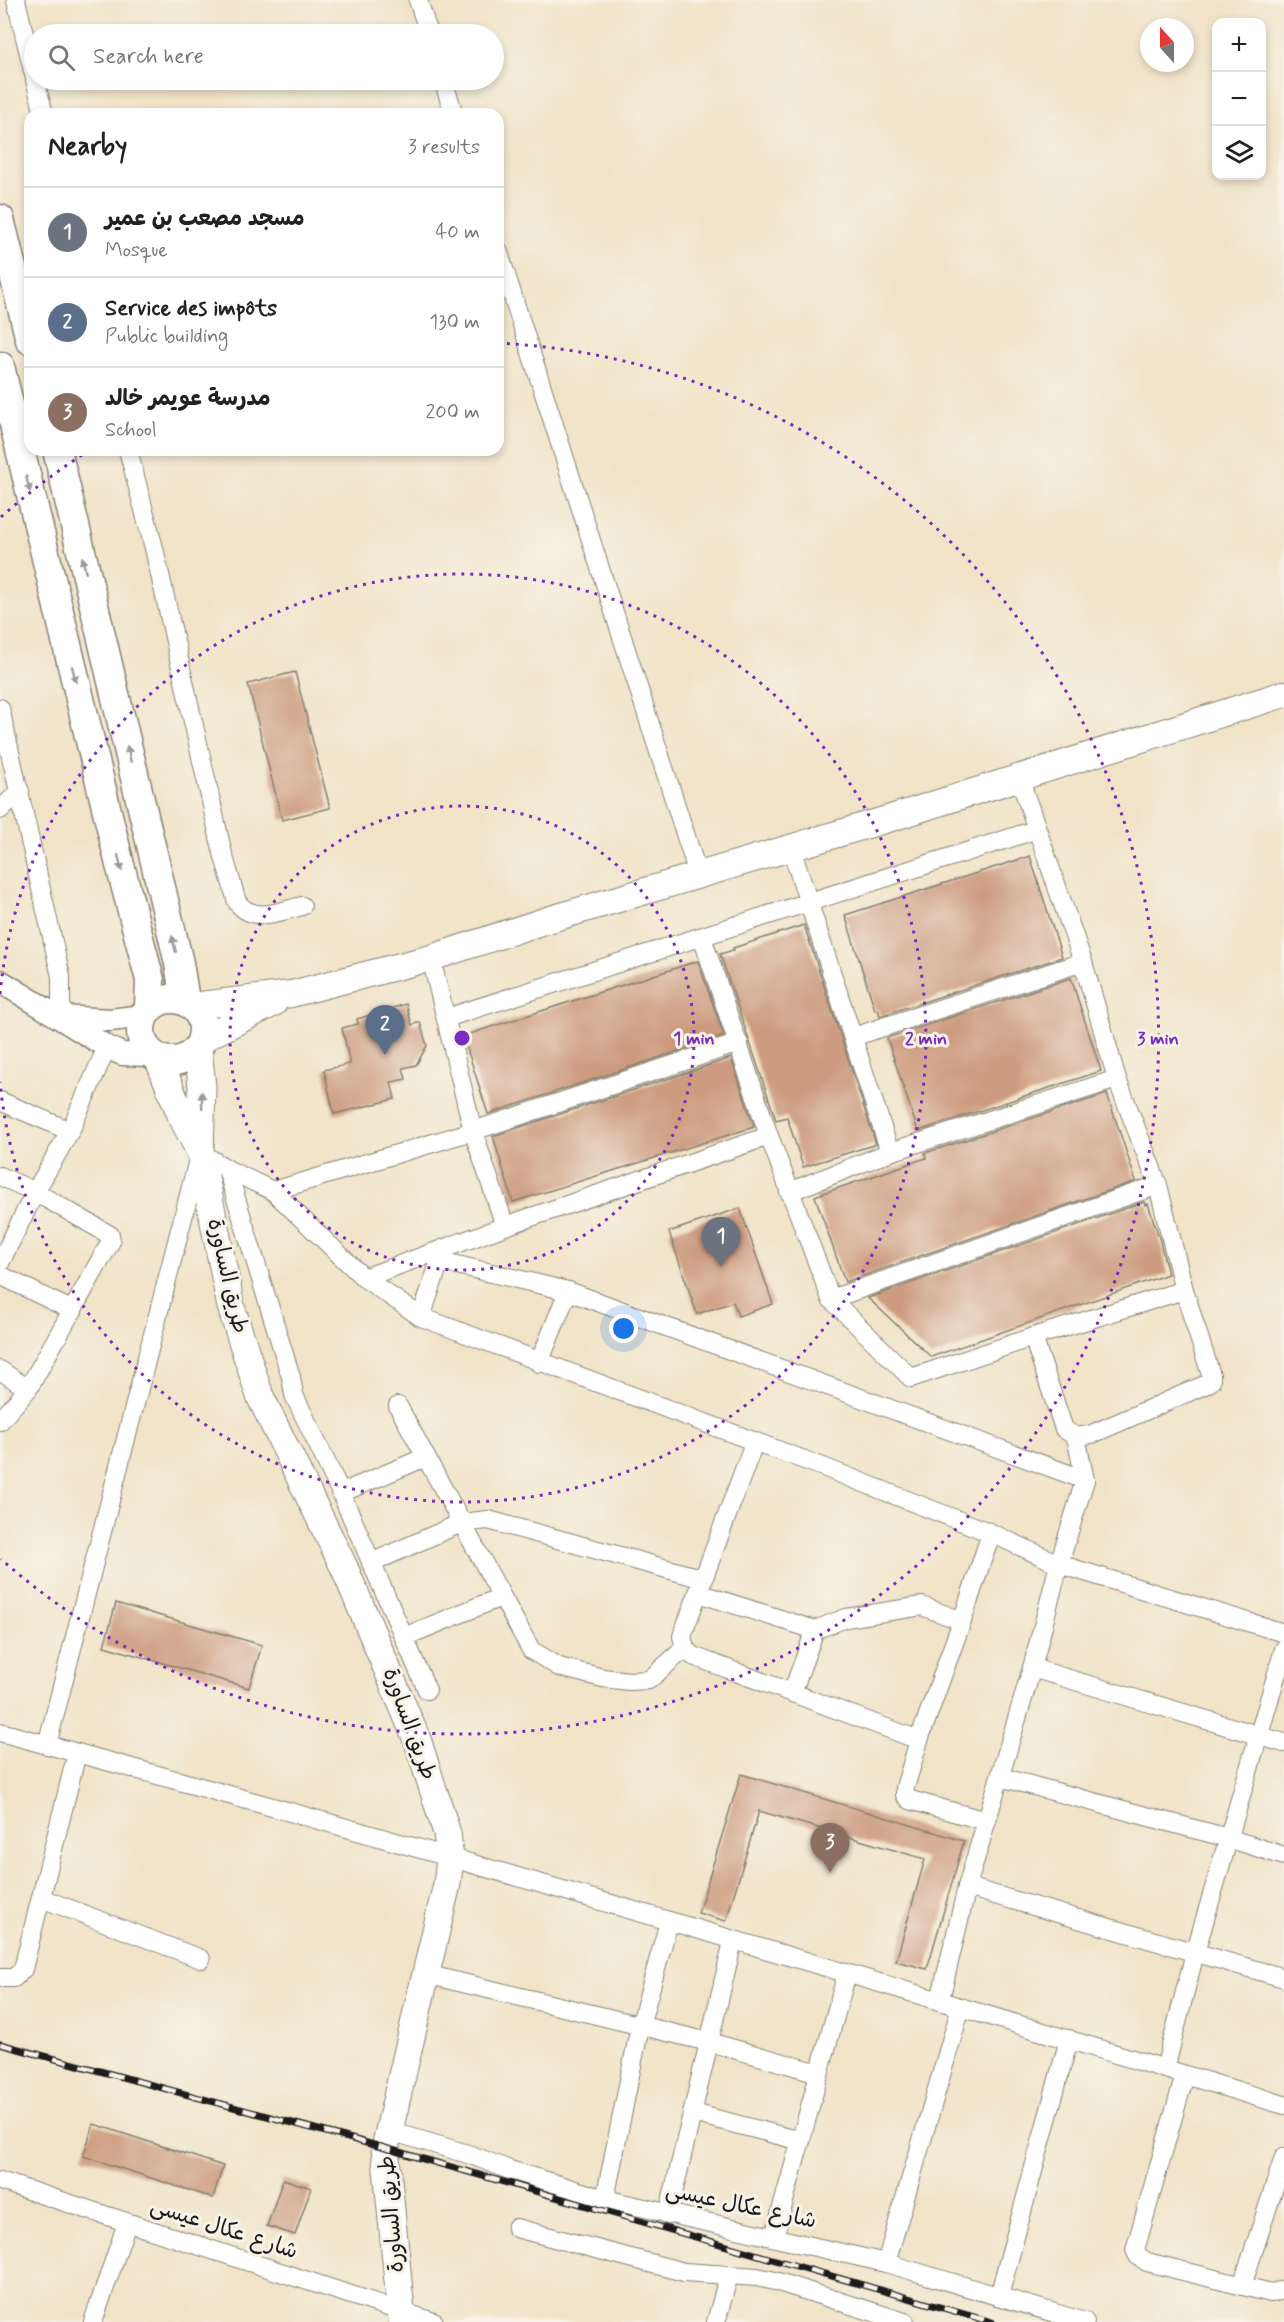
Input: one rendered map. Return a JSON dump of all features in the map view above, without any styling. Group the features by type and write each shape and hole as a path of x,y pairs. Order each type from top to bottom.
{"highway":[{"path":"0,219 24,316"},
{"path":"0,366 150,981 141,1037 145,1047 155,1056 175,1061 192,1055 200,1044 202,1020 189,1004 178,963 58,456"},
{"path":"146,1012 166,999 189,1004"}],"main road":[{"path":"189,1004 291,994 431,958 541,922 791,848 1284,694"},
{"path":"200,1152 202,1088 200,1044 291,994"},
{"path":"155,1056 200,1152"},
{"name":"طريق الساورة","path":"200,1152 231,1307 260,1396 379,1644 418,1742 447,1833 450,1859 447,1884 385,2148 385,2167 401,2316"}],"street":[{"path":"16,0 24,32"},
{"path":"418,0 426,24"},
{"path":"38,90 43,108"},
{"path":"446,90 452,108"},
{"path":"504,269 698,874"},
{"path":"130,456 154,548 222,850 237,902 241,908 259,916 302,906"},
{"path":"0,708 61,977 61,1017"},
{"path":"1019,777 1035,830 1083,962 1117,1079 1158,1185 1184,1290 1211,1374 1211,1381 1092,1434 1076,1437 1064,1429 1033,1337"},
{"path":"0,810 20,791"},
{"path":"446,1018 1035,830"},
{"path":"791,848 890,1152"},
{"path":"702,937 740,1043 769,1136 831,1299 911,1378 1184,1290"},
{"path":"431,958 473,1131 505,1226"},
{"path":"853,1037 1083,962"},
{"path":"0,981 107,1047 122,1054 155,1056"},
{"path":"61,1017 110,1020 146,1012"},
{"path":"273,1191 473,1131 740,1043"},
{"path":"0,1263 35,1192 70,1131 107,1047"},
{"path":"789,1192 890,1152 1117,1079"},
{"path":"0,1101 70,1131"},
{"path":"364,1278 435,1257 505,1226 769,1136"},
{"path":"47,1745 200,1152 227,1169 273,1191 364,1278 421,1317 991,1533 1059,1564 1284,1633"},
{"path":"227,1169 291,1377 294,1395 341,1493 427,1690"},
{"path":"0,1176 35,1192 110,1235 111,1239 28,1389 0,1422"},
{"path":"831,1299 1158,1185"},
{"path":"435,1257 568,1291 1085,1480"},
{"path":"421,1317 435,1257"},
{"path":"0,1275 73,1311"},
{"path":"539,1363 568,1291"},
{"path":"0,1370 28,1389"},
{"path":"398,1406 531,1650 559,1667 603,1678 629,1681 648,1680 685,1648"},
{"path":"940,2000 967,1887 1085,1480 1076,1437"},
{"path":"754,1443 682,1636 685,1648 693,1656 919,1740"},
{"path":"341,1493 426,1457"},
{"path":"371,1563 461,1523 488,1520 701,1586 815,1630 846,1618 922,1606 962,1621"},
{"path":"986,1821 910,1800 905,1795 905,1788 919,1740 991,1533"},
{"path":"404,1637 501,1597"},
{"path":"792,1693 815,1630"},
{"path":"1165,2069 1195,1953 1284,1648"},
{"path":"1032,1668 1284,1743"},
{"path":"0,1732 940,2000 1284,2105"},
{"path":"0,1978 14,1977 23,1969 77,1753"},
{"path":"1000,1777 1228,1838 1284,1856"},
{"path":"967,1887 1284,1978"},
{"path":"41,1898 201,1959"},
{"path":"605,2199 640,2026 669,1922"},
{"path":"668,2215 733,1941"},
{"path":"425,1974 709,2042 819,2073"},
{"path":"774,2237 847,1974"},
{"path":"886,2264 961,2007"},
{"path":"999,2296 1069,2039"},
{"path":"1185,2075 1135,2250 1138,2256 1147,2262 1271,2293 1284,2290"},
{"path":"693,2113 801,2142"},
{"name":"شارع عكال عيسى","path":"390,2131 605,2199 886,2264 1085,2322"},
{"path":"1242,2286 1284,2157"},
{"name":"شارع عكال عيسى","path":"0,2181 401,2316 434,2322"},
{"path":"93,2322 127,2223"},
{"path":"516,2228 684,2272 775,2281 906,2322"},
{"path":"716,2322 729,2275"}],"building":[{"path":"295,672 330,808 282,820 248,684"},
{"path":"1030,856 1062,957 880,1016 878,1009 875,1010 845,915"},
{"path":"804,925 876,1144 803,1167 787,1117 776,1120 720,954"},
{"path":"698,961 724,1036 488,1114 463,1036"},
{"path":"1071,978 1101,1071 918,1131 887,1038"},
{"path":"406,1004 412,1025 420,1022 427,1046 416,1065 403,1068 406,1079 391,1082 395,1099 334,1114 324,1070 350,1064 342,1028 358,1024 357,1019"},
{"path":"731,1058 754,1127 513,1202 493,1136"},
{"path":"1107,1094 1136,1181 845,1282 815,1196 926,1158 925,1153"},
{"path":"1144,1202 1145,1205 1148,1204 1159,1237 1168,1274 931,1357 868,1298"},
{"path":"740,1208 773,1304 738,1316 733,1302 697,1314 669,1232"},
{"path":"116,1603 262,1645 249,1688 104,1646"},
{"path":"741,1774 964,1841 927,1969 896,1961 925,1859 759,1811 726,1921 698,1913"},
{"path":"94,2124 223,2166 213,2198 83,2156"},
{"path":"283,2179 311,2188 295,2235 267,2226"}],"railway":[{"path":"0,2044 385,2148 992,2322"}],"place":[{"name":"Service des impôts","path":"385,1055"},
{"name":"مسجد مصعب بن عمير","path":"721,1267"},
{"name":"مدرسة عويمر خالد","path":"830,1873"}]}
